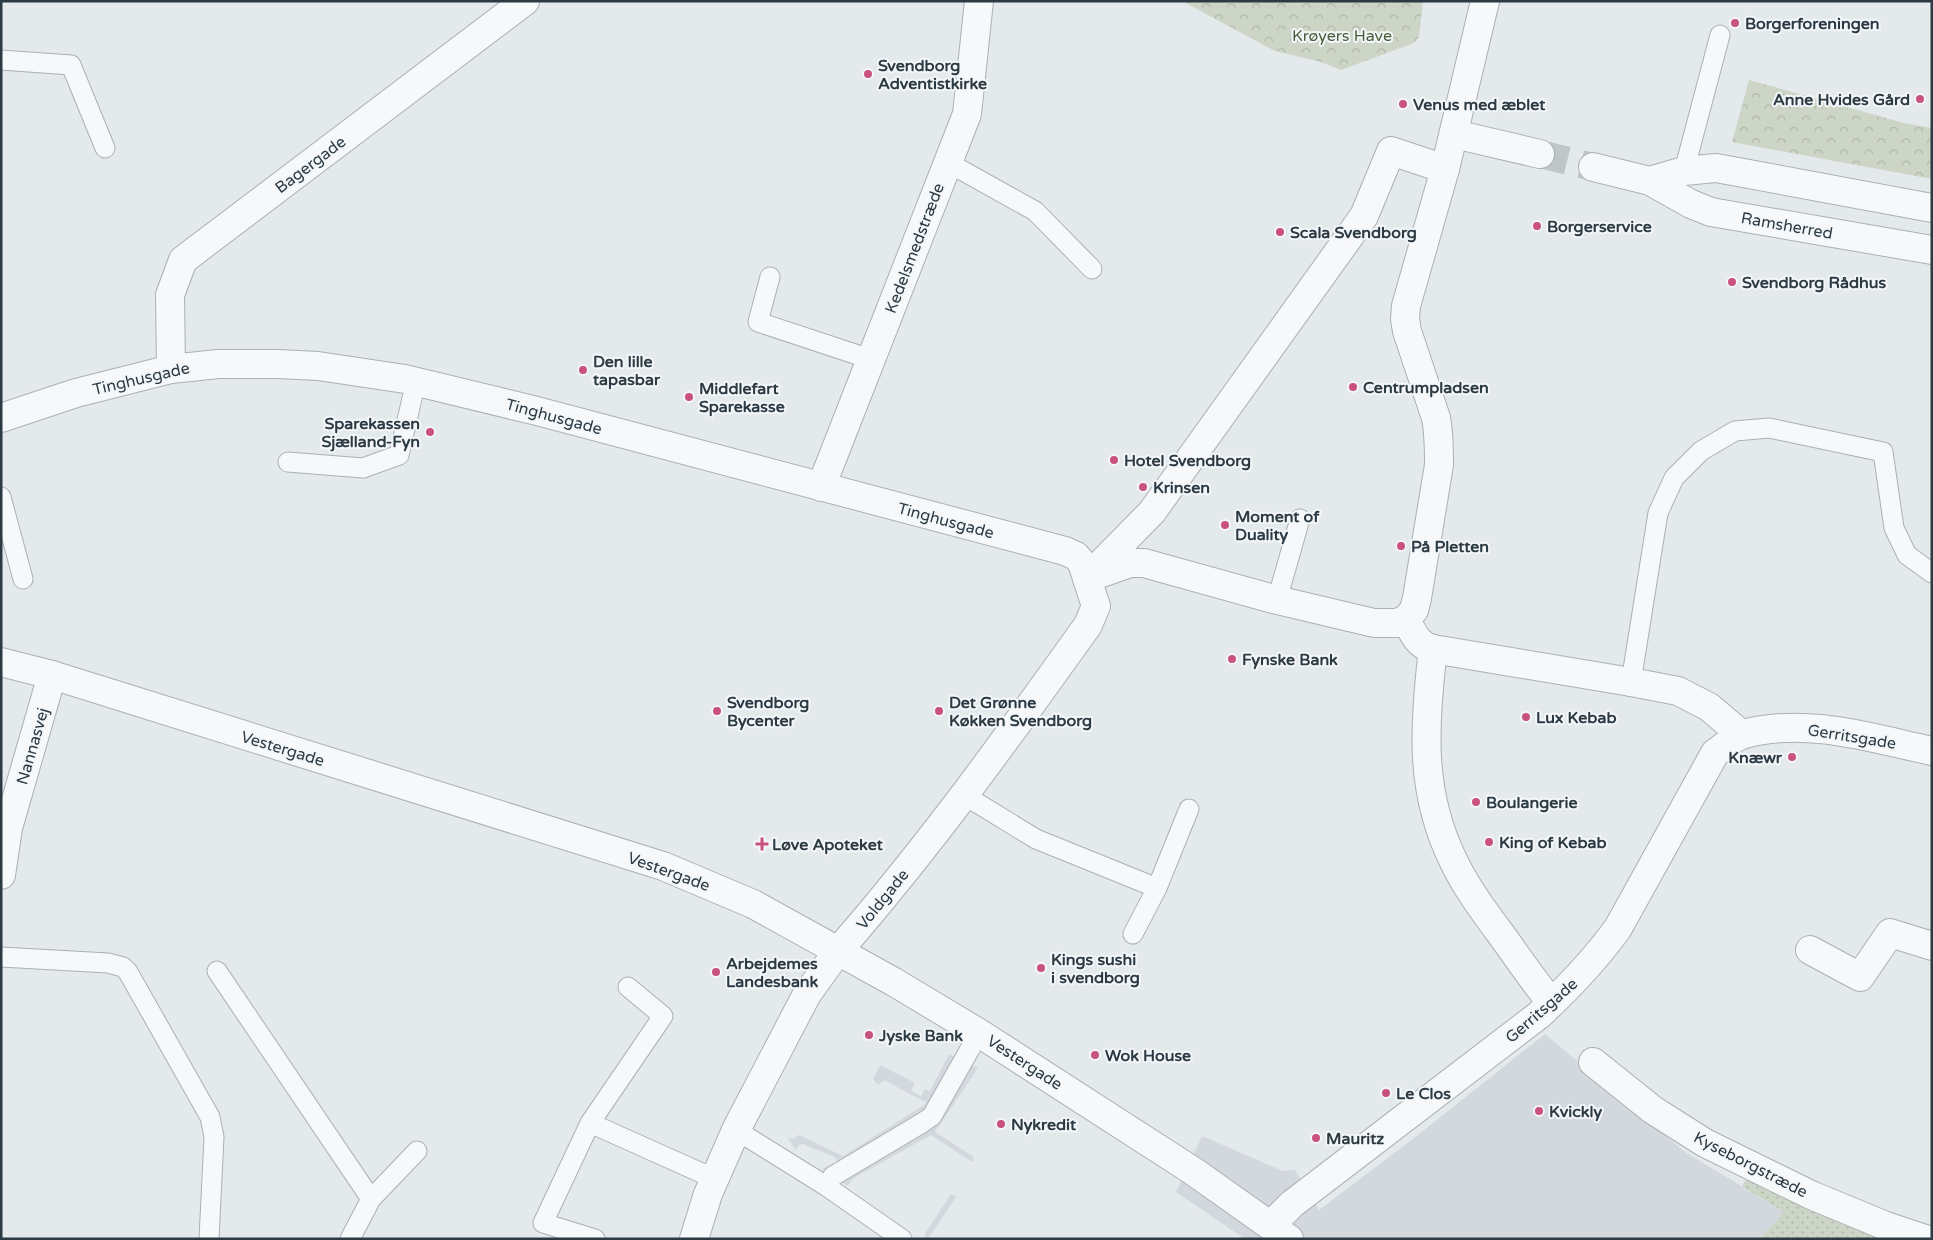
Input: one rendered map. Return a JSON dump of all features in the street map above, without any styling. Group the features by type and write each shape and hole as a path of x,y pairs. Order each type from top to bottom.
{"street":[{"name":"Bagergade","path":"170,369 170,295 183,260 525,1"},
{"name":"Kedelsmedstræde","path":"821,487 966,114 979,1"},
{"path":"1087,578 1130,563 1144,563 1277,600 1374,623 1396,623 1406,620 1414,610 1439,465 1439,431 1405,319 1406,306 1445,169 1486,1"},
{"path":"1454,134 1540,154"},
{"path":"1087,578 1152,512 1358,224 1368,207 1391,151 1445,169"},
{"name":"Ramsherred","path":"1593,167 1650,181 1691,204 1711,212 1932,250"},
{"path":"1650,181 1684,171 1716,168 1932,208"},
{"name":"Tinghusgade","path":"1,418 76,393 170,369 218,364 318,366 416,381 538,411 1065,551 1076,556 1082,563 1087,578"},
{"name":"Voldgade","path":"694,1239 708,1194 736,1130 807,994 838,951 874,912 964,795 1088,625 1096,606 1087,578"},
{"path":"1406,620 1417,641 1424,647 1631,682 1678,692 1709,707 1742,735"},
{"path":"1432,649 1425,739 1431,795 1441,830 1454,864 1467,886 1532,979 1552,1003"},
{"name":"Vestergade","path":"1,662 52,676 663,866 753,904 979,1033 1193,1171 1280,1232"},
{"name":"Nannasvej","path":"1,876 5,827 52,676"},
{"name":"Gerritsgade","path":"1280,1232 1292,1204 1539,1015 1587,967 1618,928 1715,753 1742,735 1782,727 1823,728 1932,751"},
{"path":"1810,950 1860,977 1890,933 1932,946"},
{"name":"Kyseborgstræde","path":"1593,1062 1653,1110 1705,1143 1811,1195 1886,1226 1925,1239"}],"lane":[{"path":"1684,171 1720,34"},
{"path":"1,60 71,65 105,148"},
{"path":"948,162 1035,211 1092,269"},
{"path":"770,277 758,322 870,360"},
{"path":"288,462 363,468 399,455 416,381"},
{"path":"1631,682 1658,514 1674,478 1701,451 1735,431 1769,428 1883,452 1894,528 1907,555 1932,573"},
{"path":"1,497 23,579"},
{"path":"1277,600 1300,519"},
{"path":"964,795 1036,839 1157,888"},
{"path":"1133,934 1157,888 1189,809"},
{"path":"1,957 117,964 128,972 210,1117 214,1137 209,1239"},
{"path":"217,972 371,1198"},
{"path":"595,1239 543,1223 590,1123 663,1016 628,988"},
{"path":"826,1186 833,1176 927,1120 938,1108 979,1033"},
{"path":"590,1123 715,1179"},
{"path":"736,1130 826,1186 902,1239"},
{"path":"350,1239 371,1198 417,1151"}],"shaded area":[{"name":"Kvickly","path":"1545,1034 1685,1152 1784,1212 1767,1231 1765,1230 1762,1239 1245,1239 1176,1192 1202,1136 1283,1171 1295,1170 1319,1210 1414,1138"},
{"path":"949,1054 978,1068 935,1132 974,1157 972,1162 931,1135 854,1178 847,1186 822,1169 836,1162 835,1157 803,1144 798,1145 796,1150 788,1138 793,1139 799,1135 843,1156 927,1103 884,1080 878,1085 873,1079 880,1065 915,1083 911,1091 921,1096 925,1089 930,1091"},
{"path":"951,1194 956,1197 928,1239 924,1235"}],"green space":[{"name":"Krøyers Have","path":"1182,1 1423,1 1419,37 1414,43 1341,70 1321,62 1275,51"},
{"path":"1749,80 1904,123 1932,128 1932,179 1732,142"},
{"path":"1748,1177 1899,1239 1762,1239 1765,1230 1767,1231 1784,1212 1742,1186"}],"tunnel":[{"path":"1540,154 1593,167"}],"place":[{"name":"Borgerforeningen","path":"1735,23"},
{"name":"Svendborg Adventistkirke","path":"868,74"},
{"name":"Anne Hvides Gård","path":"1920,99"},
{"name":"Venus med æblet","path":"1403,104"},
{"name":"Borgerservice","path":"1537,226"},
{"name":"Scala Svendborg","path":"1280,232"},
{"name":"Svendborg Rådhus","path":"1732,282"},
{"name":"Den lille tapasbar","path":"583,370"},
{"name":"Centrumpladsen","path":"1353,387"},
{"name":"Middlefart Sparekasse","path":"689,397"},
{"name":"Sparekassen Sjælland-Fyn","path":"430,432"},
{"name":"Hotel Svendborg","path":"1114,460"},
{"name":"Krinsen","path":"1143,487"},
{"name":"Moment of Duality","path":"1225,525"},
{"name":"På Pletten","path":"1401,546"},
{"name":"Fynske Bank","path":"1232,659"},
{"name":"Svendborg Bycenter","path":"717,711"},
{"name":"Det Grønne Køkken Svendborg","path":"939,711"},
{"name":"Lux Kebab","path":"1526,717"},
{"name":"Knæwr","path":"1792,757"},
{"name":"Boulangerie","path":"1476,802"},
{"name":"King of Kebab","path":"1489,842"},
{"name":"Løve Apoteket","path":"762,844"},
{"name":"Kings sushi i svendborg","path":"1041,968"},
{"name":"Arbejdemes Landesbank","path":"716,972"},
{"name":"Jyske Bank","path":"869,1035"},
{"name":"Wok House","path":"1095,1055"},
{"name":"Le Clos","path":"1386,1093"},
{"name":"Kvickly","path":"1539,1111"},
{"name":"Nykredit","path":"1001,1124"},
{"name":"Mauritz","path":"1316,1138"}]}
